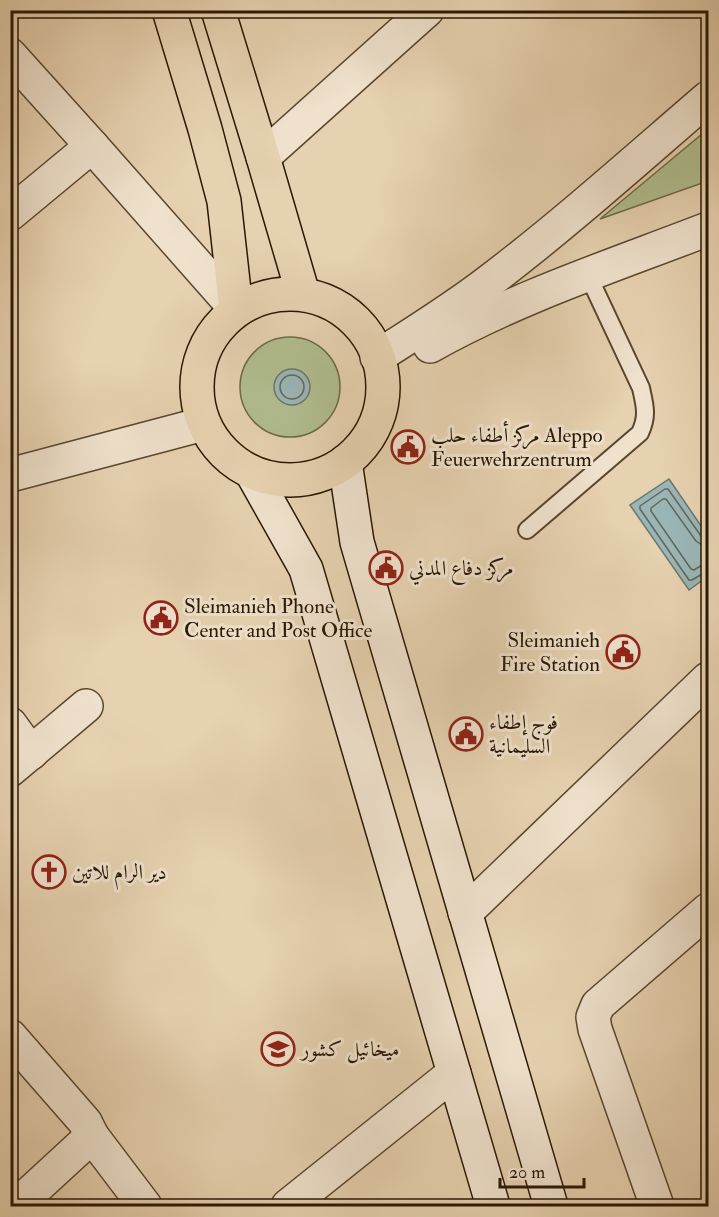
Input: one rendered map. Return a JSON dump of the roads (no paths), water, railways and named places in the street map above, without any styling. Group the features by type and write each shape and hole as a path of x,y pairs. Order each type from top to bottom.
{"main road":[{"path":"169,10 224,201 236,309"},
{"path":"218,10 303,294"},
{"path":"303,294 327,301 349,315 366,334 380,366 383,395 372,433 360,449 345,462 316,477 284,480 252,473 223,453 203,424 196,399 196,374 203,350 236,309 268,295 303,294"}],"street":[{"path":"263,157 427,10"},
{"path":"11,57 93,146 236,309"},
{"path":"380,366 428,325 490,281 544,237 708,98"},
{"path":"10,214 93,146"},
{"path":"380,366 421,351 465,326 508,307 708,229"},
{"path":"12,472 203,424"},
{"path":"345,462 357,542 551,1206"},
{"path":"252,473 306,569 493,1206"},
{"path":"465,913 708,679"},
{"path":"10,724 21,761 86,706"},
{"path":"657,1206 595,1029 593,1017 598,1005 708,910"},
{"path":"10,1036 85,1122 92,1136 145,1206"},
{"path":"288,1206 454,1073"},
{"path":"16,1206 92,1136"}],"lane":[{"path":"527,530 640,434 645,421 645,406 641,388 588,275"}],"water":[{"path":"292,369 305,374 310,387 305,400 292,405 279,400 274,387 279,374"},
{"path":"669,479 708,536 708,576 689,590 630,505"}],"place":[{"name":"مركز أطفاء حلب Aleppo Feuerwehrzentrum","path":"408,447"},
{"name":"مركز دفاع المدني","path":"386,568"},
{"name":"Sleimanieh Phone Center and Post Office","path":"161,618"},
{"name":"Sleimanieh Fire Station","path":"623,652"},
{"name":"فوج إطفاء السليمانية","path":"466,734"},
{"name":"دير الرام للاتين","path":"49,872"},
{"name":"ميخائيل كشور","path":"278,1049"}]}
